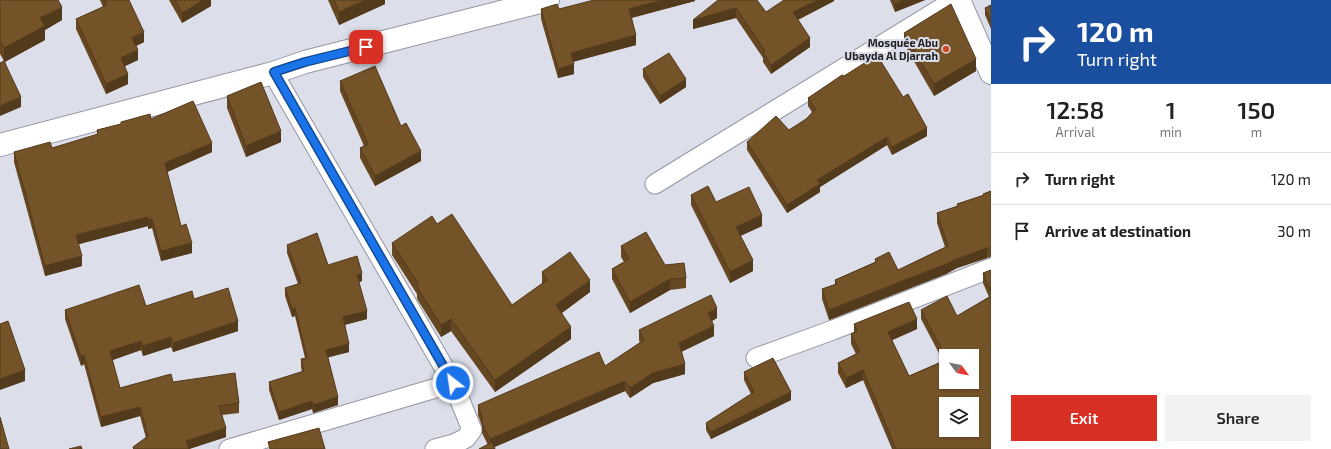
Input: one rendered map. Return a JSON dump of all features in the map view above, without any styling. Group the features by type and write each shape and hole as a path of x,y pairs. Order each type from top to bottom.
{"street":[{"path":"0,145 274,72 305,62 548,0"},
{"path":"654,184 955,0"},
{"path":"959,0 991,73"},
{"path":"274,72 453,383 472,430 466,438 454,444 435,449"},
{"path":"756,358 991,268"},
{"path":"229,449 453,383"}],"building":[{"path":"0,0 58,0 62,7 40,18 45,26 4,48 0,41"},
{"path":"105,0 129,0 144,32 132,38 138,50 121,58 128,74 106,84 76,19 107,5"},
{"path":"175,0 204,0 182,13"},
{"path":"334,0 366,0 339,12"},
{"path":"594,0 663,0 629,9 636,35 571,53 574,64 558,69 541,9 557,4 559,9"},
{"path":"718,0 757,0 766,12 784,0 818,0 793,12 810,38 771,65 763,52 765,51 736,8 693,20"},
{"path":"893,0 905,0 895,4"},
{"path":"951,4 976,59 934,84 904,33"},
{"path":"991,5 991,22 985,8"},
{"path":"669,53 686,79 660,96 643,69"},
{"path":"877,55 903,97 908,94 927,128 892,147 887,137 817,180 820,184 787,205 747,142 776,116 789,130 806,119 816,109 808,98 842,75 844,76"},
{"path":"4,61 21,97 0,106 0,63"},
{"path":"375,66 401,126 406,123 421,151 375,176 360,148 368,144 340,81"},
{"path":"261,82 281,131 246,146 227,96"},
{"path":"193,101 212,143 165,163 181,226 186,224 192,243 161,251 152,219 148,220 148,217 76,235 82,256 45,266 14,152 50,142 52,148 98,134 97,130 121,124 121,122 150,114 151,119"},
{"path":"708,186 716,202 749,187 762,215 736,227 753,260 730,272 691,195"},
{"path":"991,191 991,248 987,248 957,259 829,310 822,289 837,284 835,280 876,262 875,259 889,252 898,270 948,246 937,213 958,206 957,204 984,195 983,194"},
{"path":"452,214 512,305 547,280 542,272 570,252 590,280 556,305 571,327 495,380 451,319 441,325 417,287 419,285 392,243 432,216 437,224"},
{"path":"646,232 665,265 684,263 686,278 670,279 630,302 612,269 629,259 621,246"},
{"path":"317,233 328,265 357,256 362,273 357,275 367,311 343,317 349,344 326,350 338,397 313,405 312,401 279,412 269,382 304,371 301,359 307,358 295,308 292,309 285,288 301,283 287,245"},
{"path":"991,270 991,292 983,273"},
{"path":"139,285 146,306 192,291 194,299 228,288 238,321 173,343 171,337 143,346 141,341 110,351 120,388 171,374 173,382 235,373 239,403 219,406 226,428 186,441 189,449 134,449 133,447 148,436 140,407 101,417 84,355 81,357 65,310"},
{"path":"711,295 717,308 708,313 714,326 679,343 685,364 653,373 630,388 625,381 490,439 482,423 482,416 478,405 599,352 605,366 644,340 639,330"},
{"path":"947,296 957,316 991,296 991,449 896,449 863,370 846,378 838,363 860,352 851,334 857,331 854,324 909,302 917,319 888,332 909,376 939,363 939,389 979,389 979,349 941,349 921,310"},
{"path":"8,321 25,370 0,379 0,324"},
{"path":"773,358 791,392 711,432 706,423 754,392 744,372"},
{"path":"0,417 9,449 0,449"},
{"path":"319,428 325,449 270,449 268,442"},
{"path":"492,442 495,449 479,449"},
{"path":"81,446 82,449 69,449"}],"place":[{"name":"Mosquée Abu Ubayda Al Djarrah","path":"946,49"}],"route":[{"path":"366,47 305,62 274,72 453,383"}]}
